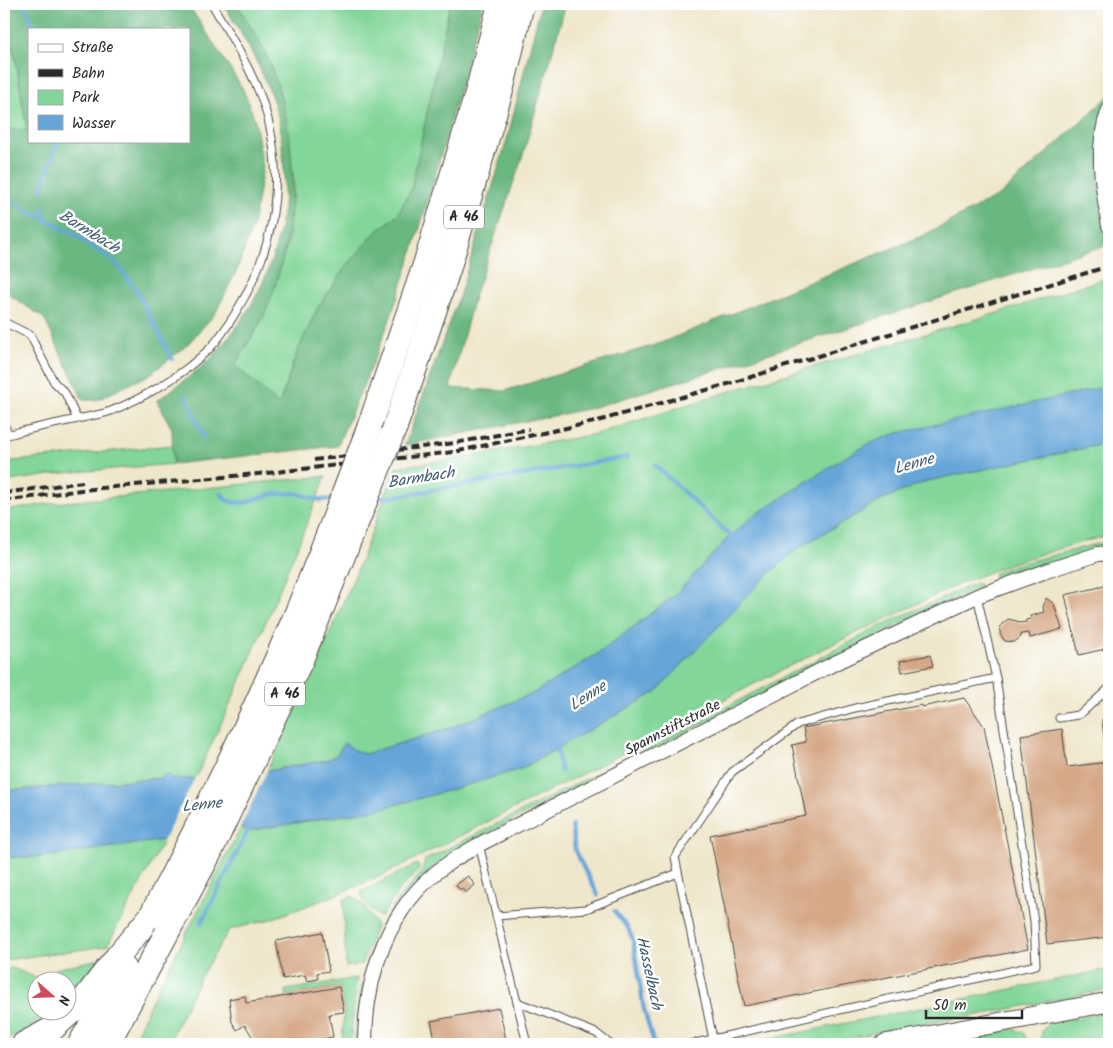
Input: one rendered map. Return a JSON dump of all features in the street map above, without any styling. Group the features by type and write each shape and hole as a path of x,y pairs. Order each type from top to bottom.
{"highway":[{"name":"A 46","path":"80,1044 123,956 151,916 226,767 293,622 328,536 369,428 426,265 476,97 500,4"},
{"name":"A 46","path":"107,1044 209,854 301,660 395,427 448,270 502,87 522,4"},
{"path":"24,1044 52,1029 82,1002 123,956"}],"main road":[{"path":"885,1044 1109,1002"}],"street":[{"path":"1109,110 1103,125 1102,183 1109,226"},
{"name":"Spannstiftstraße","path":"365,1044 368,997 372,974 383,944 398,917 421,887 445,865 479,844 840,661 977,596 1048,570 1109,552"}],"lane":[{"path":"4,425 6,435 109,411 142,396 167,382 202,356 231,320 250,289 269,236 276,196 273,143 255,81 212,4"},
{"path":"4,322 30,335 54,382 64,393 76,419"},
{"path":"691,1044 1036,965 1034,921 996,678 977,596"},
{"path":"713,1039 675,857 732,772 798,724 855,708 996,678"},
{"path":"1059,718 1078,715 1084,712 1109,688"},
{"path":"479,844 527,1044"},
{"path":"496,916 586,909 678,873"},
{"path":"517,1002 596,1033 610,1044"}],"green space":[{"path":"4,4 188,4 243,89 255,120 263,167 253,225 237,270 215,314 185,347 149,375 97,400 83,400 44,318 4,291 4,129 27,130 15,56 4,14"},
{"path":"223,4 237,4 263,48 280,95 287,125 292,187 290,218 285,248 267,309 235,365 279,405 296,355 317,309 345,268 374,234 398,214 411,190 450,4 483,4 431,189 397,299 376,355 337,446 173,464 172,429 157,401 211,358 244,317 257,295 267,272 281,223 284,198 281,130 274,104 256,60"},
{"path":"237,4 450,4 411,190 398,214 374,234 345,268 317,309 296,355 279,405 235,365 266,310 288,241 294,179 270,63"},
{"path":"541,4 566,4 523,155 474,297 450,388 504,391 658,344 922,236 1000,195 1109,96 1109,244 723,368 588,409 405,445 460,294 508,136"},
{"path":"4,14 15,56 27,131 4,129"},
{"path":"1109,277 1109,386 1003,410 842,459 752,517 730,536 675,595 599,653 534,693 450,728 365,754 354,750 344,743 337,755 327,760 267,771 358,568 396,467 461,458 596,434 730,391 1001,312"},
{"path":"1109,443 1109,536 1015,562 959,584 823,649 385,874 331,897 271,919 229,930 200,978 168,1044 132,1044 150,1004 241,827 248,831 379,809 521,769 656,692 761,581 798,548 885,498 927,481"},
{"path":"172,445 173,464 64,473 4,482 4,462"},
{"path":"326,476 263,629 195,779 172,778 167,774 161,778 4,791 4,511 46,504"},
{"path":"1109,541 1109,547 992,583 995,573 1015,565"},
{"path":"976,583 982,587 902,623 464,845 432,869 406,896 385,927 369,963 366,962 384,921 399,898 422,872 425,860 679,732 886,623"},
{"path":"164,840 107,946 4,960 4,857 40,857"},
{"path":"417,864 419,870 400,889 381,917 371,910 365,903 361,892"},
{"path":"352,896 362,903 376,927 361,965 346,967 343,900"},
{"path":"99,959 78,984 78,970 54,970"},
{"path":"13,968 28,975 28,1020 40,1020 4,1041 4,969"},
{"path":"1109,969 1109,989 820,1044 744,1044"},
{"path":"357,978 350,1044 342,1044 344,1012 339,987 286,995 286,990"},
{"path":"361,984 364,984 357,1044 354,1044"},
{"path":"1109,1011 1109,1035 1043,1044 1042,1032 1050,1023"},
{"path":"1013,1029 1023,1032 1030,1044 937,1044"}],"water":[{"name":"Lenne","path":"1109,386 1109,443 927,481 885,498 798,548 761,581 656,692 521,769 379,809 248,831 240,827 164,840 40,857 4,857 4,791 161,778 167,774 172,778 195,779 267,771 327,760 337,755 344,743 354,750 365,754 450,728 534,693 599,653 675,595 730,536 752,517 870,443 898,433"}],"pier":[{"path":"268,769 239,830 162,843 196,776"}],"building":[{"path":"1109,585 1109,648 1079,655 1065,595"},
{"path":"1046,598 1054,604 1062,629 1030,638 1029,633 1021,634 1021,637 1014,642 1005,641 1000,634 1001,625 1008,619 1019,623 1026,622 1026,620 1031,619 1030,616 1044,612 1043,607"},
{"path":"930,655 933,666 902,672 900,661"},
{"path":"964,698 984,726 1028,949 744,1006 710,835 806,816 792,745 806,742 803,728"},
{"path":"1109,718 1109,746 1105,746 1102,719"},
{"path":"1062,729 1067,767 1109,762 1109,937 1047,944 1021,735"},
{"path":"468,876 475,885 465,893 462,888 460,890 456,885"},
{"path":"322,932 329,971 317,973 318,979 307,981 305,975 283,979 276,941"},
{"path":"339,987 344,1012 329,1014 333,1037 295,1044 257,1044 245,1025 237,1030 232,1022 229,999 245,996 246,1003"},
{"path":"499,1008 507,1044 436,1044 431,1021"}],"waterway":[{"path":"24,4 35,28"},
{"path":"41,190 58,142"},
{"name":"Barmbach","path":"4,198 72,233 117,264 138,293 172,359"},
{"name":"Barmbach","path":"43,208 46,221"},
{"name":"Barmbach","path":"186,396 204,438"},
{"name":"Barmbach","path":"375,497 391,497 628,457"},
{"name":"Barmbach","path":"655,465 734,539"},
{"name":"Barmbach","path":"221,493 226,500 235,503 247,502 272,494 295,493 320,500 333,499"},
{"name":"Hasselbach","path":"556,746 561,771"},
{"name":"Hasselbach","path":"572,825 575,851 598,895"},
{"path":"201,923 250,827"},
{"name":"Hasselbach","path":"614,911 628,928 633,940 644,1010 654,1044"}],"railway":[{"path":"4,501 81,490 267,473 454,452 594,422 728,384 1109,266"},
{"path":"314,460 455,443 529,429"},
{"path":"4,493 83,482"}]}
